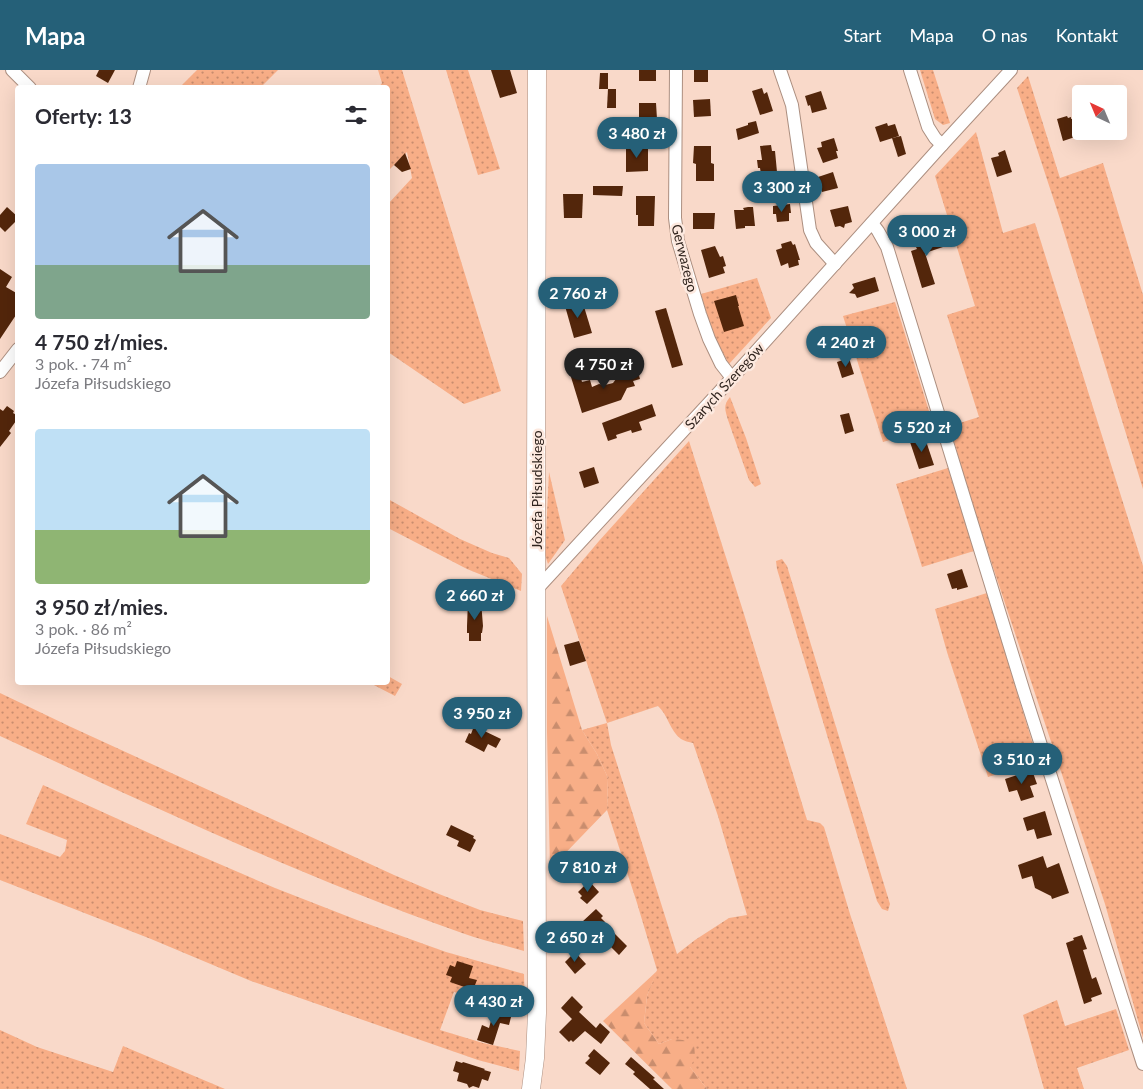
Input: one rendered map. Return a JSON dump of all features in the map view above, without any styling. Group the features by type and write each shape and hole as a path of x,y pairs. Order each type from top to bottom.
{"street":[{"path":"12,70 27,85"},
{"path":"140,85 144,70"},
{"name":"Józefa Piłsudskiego","path":"531,1089 535,1058 537,1013 537,70"},
{"name":"Gerwazego","path":"676,70 676,230 703,324 721,364 732,378"},
{"path":"780,70 792,106 810,230 816,243 835,264"},
{"path":"910,70 928,128 942,145"},
{"name":"Szarych Szeregów","path":"536,589 732,378 1011,70"},
{"path":"872,223 887,247 1023,689 1143,1064"},
{"path":"0,372 15,353"}],"green space":[{"path":"197,70 278,70 263,85 182,85"},
{"path":"378,70 402,70 501,391 464,404 390,353 390,202 412,178 407,152 390,169 390,85 380,85 382,83"},
{"path":"446,70 468,70 500,169 478,175"},
{"path":"920,70 933,70 950,123 943,125 935,119"},
{"path":"1028,76 1060,178 1103,163 1143,295 1143,489 1060,219 1017,88"},
{"path":"976,132 1003,233 1035,223 1143,566 1143,1038 1105,904 968,492 950,426 979,417 947,315 975,306 935,176"},
{"path":"757,278 771,318 729,364 712,333 701,294"},
{"path":"895,302 934,427 883,442 843,316"},
{"path":"730,397 761,484 755,487 749,480 725,410"},
{"path":"689,441 807,820 820,823 824,827 907,1089 707,1089 672,1039 659,1044 644,1023 647,996 657,970 607,810 608,778 597,754 582,730 607,723 561,586","holes":["658,706 677,736 682,740 693,743 718,816 747,915 729,918 677,954 611,745 607,723"]},
{"path":"948,468 974,551 922,567 896,484"},
{"path":"549,472 565,540 548,564 545,555"},
{"path":"390,500 460,539 509,558 522,574 521,591 467,569 390,529"},
{"path":"782,559 787,566 890,904 888,911 882,909 877,901 777,569 776,561"},
{"path":"987,593 1038,761 988,777 935,609"},
{"path":"547,616 582,730 597,754 608,778 607,810 550,869 547,732"},
{"path":"390,677 402,684 395,696 374,685 390,685"},
{"path":"0,693 394,875 480,910 523,921 524,951 462,933 403,912 286,865 0,736"},
{"path":"43,785 275,888 446,952 524,974 525,1010 454,992 440,1030 483,1043 520,1051 519,1071 478,1060 251,981 151,939 0,880 0,834 60,857 65,851 67,840 26,824"},
{"path":"657,971 647,996 644,1023 659,1044 672,1039 694,1041 695,1058 690,1067 707,1089 672,1089 603,1021"},
{"path":"1057,1000 1065,1026 1116,1009 1129,1050 1077,1068 1084,1089 1044,1089 1023,1015"},
{"path":"0,1030 37,1047 113,1072 123,1046 225,1089 0,1089"}],"building":[{"path":"99,70 115,70 108,83 96,76"},
{"path":"491,70 510,70 517,93 500,98"},
{"path":"639,70 656,70 656,81 639,81"},
{"path":"694,70 708,70 708,82 694,82"},
{"path":"600,73 608,73 608,89 599,89"},
{"path":"762,88 764,94 767,92 773,111 760,115 752,91"},
{"path":"608,89 616,89 616,108 607,108"},
{"path":"821,91 827,109 812,113 805,96"},
{"path":"710,99 711,116 694,117 693,100"},
{"path":"639,103 656,103 657,119 639,119"},
{"path":"1067,116 1068,118 1071,117 1072,138 1063,141 1057,119"},
{"path":"756,121 759,133 738,140 736,129"},
{"path":"887,123 888,126 895,124 899,136 880,142 875,127"},
{"path":"901,136 906,154 898,157 892,138"},
{"path":"834,138 838,158 823,163 817,148 822,147 821,142"},
{"path":"771,145 772,151 775,151 777,172 761,174 757,160 762,160 760,146"},
{"path":"648,146 648,171 626,172 626,147"},
{"path":"694,146 711,146 714,181 696,181 696,164 693,163"},
{"path":"1005,150 1012,172 997,177 991,158 999,156 998,153"},
{"path":"405,153 411,169 402,172 394,165"},
{"path":"833,172 838,188 822,192 818,177"},
{"path":"593,186 623,186 622,196 593,195"},
{"path":"563,194 583,194 582,218 564,218"},
{"path":"636,196 655,196 654,226 638,226"},
{"path":"790,204 791,213 789,213 789,221 777,222 776,214 773,214 773,206"},
{"path":"848,206 852,222 845,224 844,228 840,226 835,227 830,210"},
{"path":"7,207 15,214 15,222 5,232 0,227 0,215"},
{"path":"753,207 755,226 745,226 745,228 736,229 734,210 744,210 743,208"},
{"path":"693,213 715,213 714,229 693,229"},
{"path":"941,230 946,246 925,253 935,284 922,288 911,251 917,249 916,247 929,243 926,234"},
{"path":"791,241 793,245 795,244 800,260 798,260 799,265 789,268 788,263 781,266 776,250 782,248 781,244"},
{"path":"715,246 720,257 723,256 726,266 723,267 725,273 709,278 701,250"},
{"path":"0,269 12,277 6,287 15,292 15,316 0,339"},
{"path":"875,277 879,291 857,298 855,294 849,293 854,288 852,284"},
{"path":"736,295 744,326 724,332 714,301"},
{"path":"582,300 592,333 574,338 565,306"},
{"path":"666,308 683,365 672,368 655,311"},
{"path":"849,358 854,374 842,378 837,362"},
{"path":"636,365 640,379 633,381 635,386 627,388 621,400 582,413 571,377 580,374 582,382 590,380 592,387 599,384 605,385 624,377 622,370"},
{"path":"652,404 656,416 639,422 642,430 632,433 631,430 616,435 617,438 608,441 602,423"},
{"path":"7,406 14,411 15,422 9,431 11,433 0,447 0,409 3,411"},
{"path":"849,413 854,431 845,434 840,415"},
{"path":"925,438 934,465 919,469 910,442"},
{"path":"594,467 599,483 584,488 579,472"},
{"path":"962,569 968,587 957,590 957,588 952,589 947,574"},
{"path":"468,601 481,601 483,626 481,641 469,641 469,633 467,633"},
{"path":"579,641 586,661 570,666 564,645"},
{"path":"474,726 501,739 496,748 488,744 484,752 465,742"},
{"path":"1032,770 1037,784 1030,786 1034,797 1021,801 1017,790 1009,792 1005,779"},
{"path":"1045,811 1052,835 1037,839 1034,829 1027,831 1023,818"},
{"path":"451,825 474,836 473,838 476,840 470,852 457,846 459,841 446,835"},
{"path":"572,855 580,863 570,873 568,871 562,872 564,866 562,864"},
{"path":"1043,856 1047,868 1059,863 1069,893 1052,899 1051,896 1035,888 1032,876 1022,879 1018,865"},
{"path":"589,881 599,892 587,904 580,898 582,896 578,892"},
{"path":"596,909 603,916 601,918 604,923 627,946 619,955 610,946 607,948 582,922"},
{"path":"1082,935 1087,949 1083,950 1092,979 1096,977 1102,994 1091,998 1092,1001 1084,1004 1066,943"},
{"path":"575,952 586,964 575,974 565,962"},
{"path":"457,961 473,966 469,978 477,980 473,990 450,982 452,977 446,975 450,965 455,967"},
{"path":"572,996 583,1007 579,1012 596,1028 600,1023 610,1032 601,1044 585,1031 573,1042 571,1040 569,1042 559,1032 572,1019 561,1008"},
{"path":"498,1009 512,1013 509,1025 500,1023 493,1045 477,1040 482,1025 489,1028 492,1017 496,1018"},
{"path":"594,1049 610,1063 600,1075 585,1063 590,1058 588,1056"},
{"path":"631,1057 655,1078 653,1079 664,1089 650,1089 633,1074 635,1072 625,1064"},
{"path":"456,1061 491,1072 488,1081 482,1079 479,1088 473,1086 469,1088 467,1084 457,1081 459,1073 453,1071"}]}
